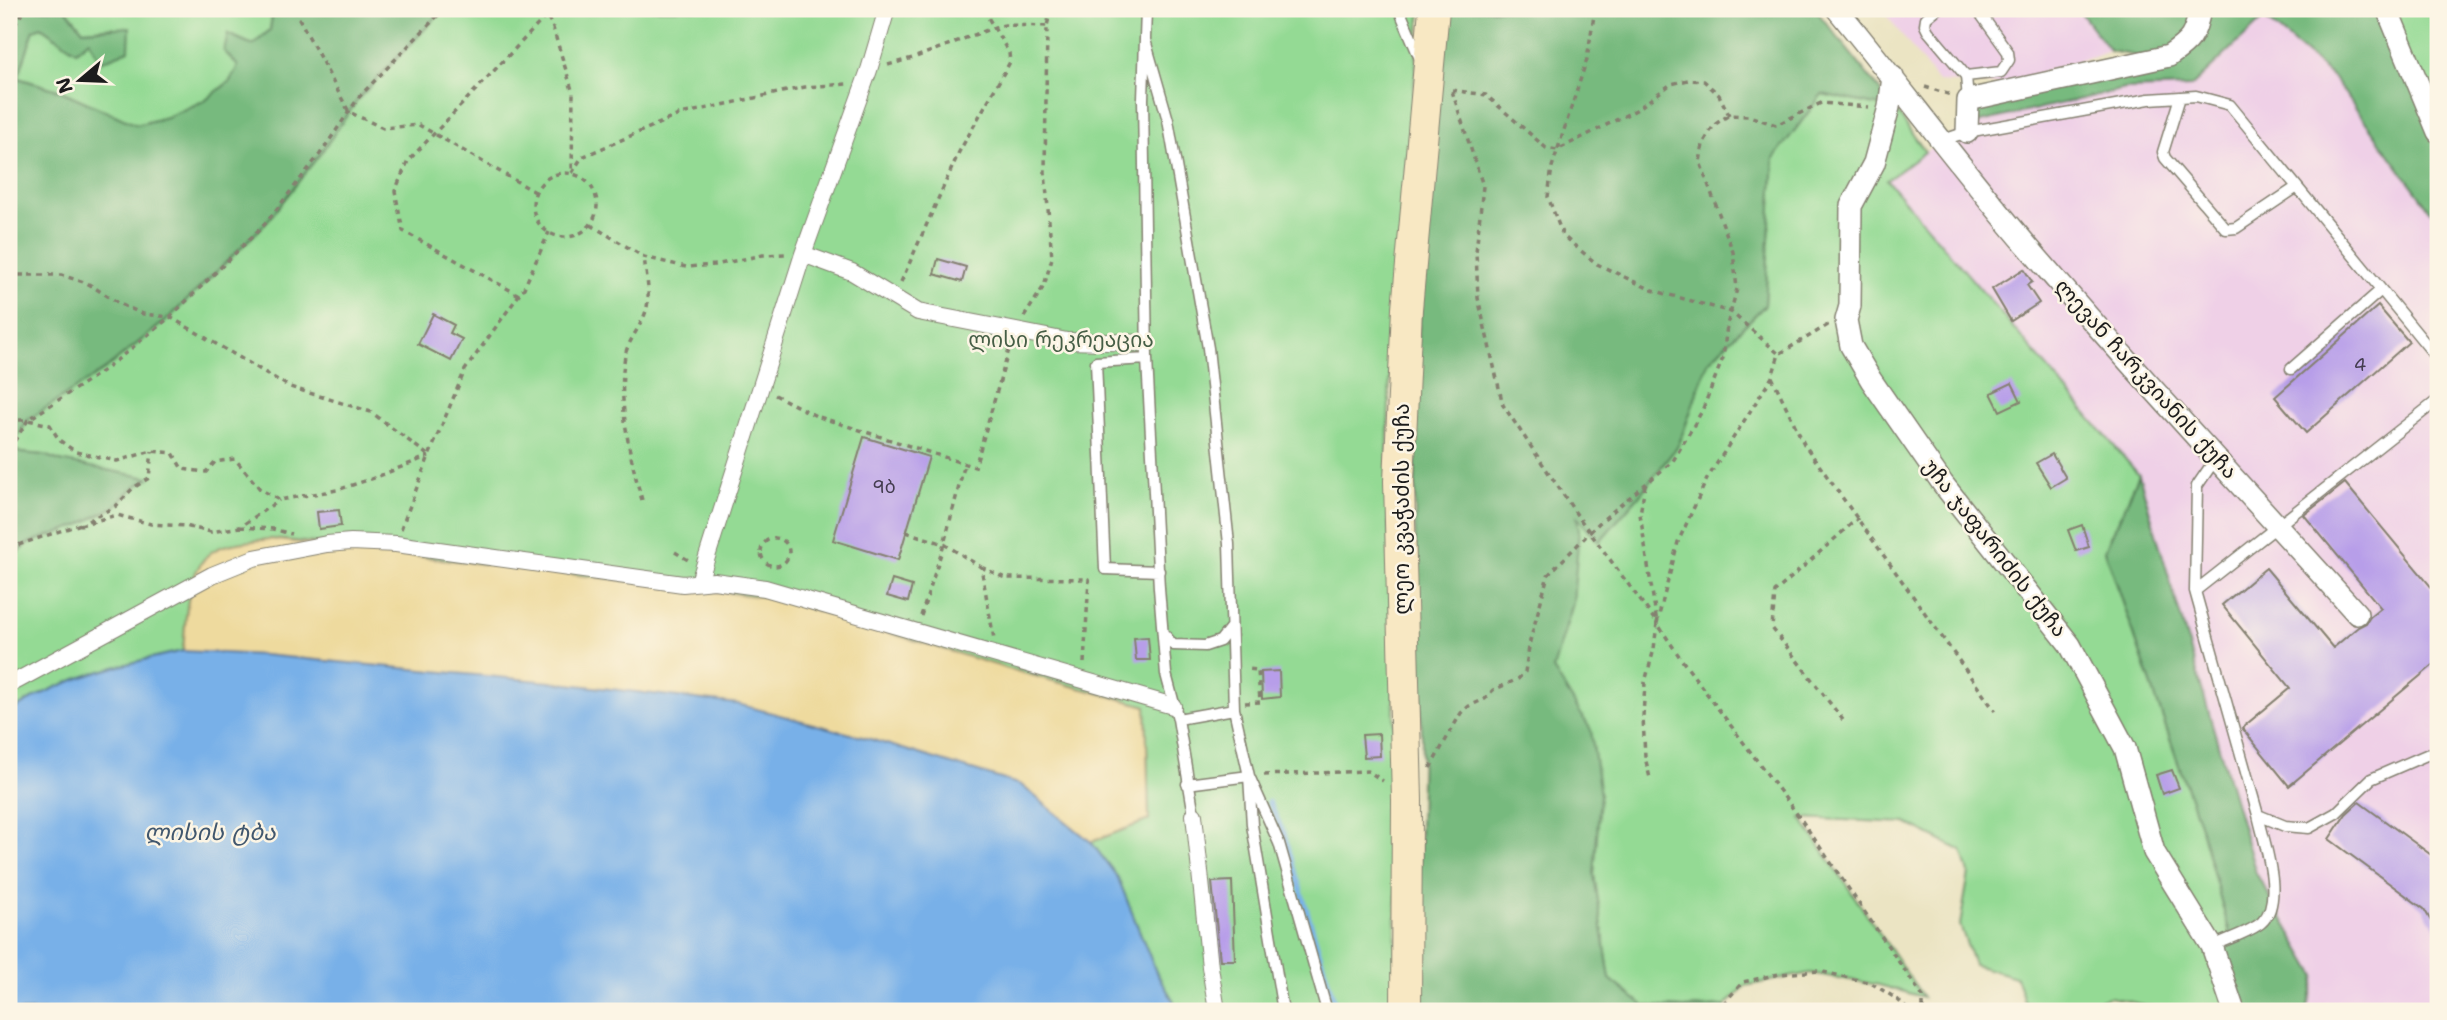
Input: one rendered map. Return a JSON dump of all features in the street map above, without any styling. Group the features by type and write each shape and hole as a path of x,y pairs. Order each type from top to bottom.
{"main road":[{"name":"ლეო კვაჭაძის ქუჩა","path":"1406,1011 1407,800 1400,440 1407,309 1439,83 1434,9"}],"street":[{"path":"699,582 803,254 887,9"},
{"name":"ლევან ჩარკვიანის ქუჩა","path":"1837,9 1893,77 1940,141 2030,249 2357,614"},
{"path":"1967,132 1968,100 2169,57 2189,42 2200,9"},
{"path":"2387,9 2438,132"},
{"name":"უჩა ჯაფარიძის ქუჩა","path":"1893,77 1889,107 1874,163 1851,206 1850,306 1846,320 1851,346 1942,484 2070,645 2125,748 2154,852 2212,946 2234,1011"},
{"path":"803,254 852,272 918,312 1066,341 1147,351"},
{"path":"9,685 212,575 254,558 351,542 396,544 683,584 714,581 765,588 1083,680 1175,712"},
{"path":"1194,815 1217,1011"}],"lane":[{"path":"1146,9 1143,99 1147,351 1159,571 1166,674 1194,815"},
{"path":"1399,9 1439,83"},
{"path":"1937,9 1926,18 1928,32 1966,76 1968,100"},
{"path":"1966,76 2001,72 2009,60 2008,52 1977,9"},
{"path":"1145,40 1168,120 1208,348 1229,544 1234,709 1249,776 1252,825 1283,1011"},
{"path":"1940,141 1967,132 2149,99 2196,96 2230,105 2438,359"},
{"path":"2180,97 2163,152 2165,158 2226,229 2236,229 2297,187"},
{"path":"2291,369 2381,290"},
{"path":"1147,351 1096,362 1105,569 1159,571"},
{"path":"2194,591 2438,400"},
{"path":"2212,946 2261,924 2271,909 2273,886 2258,815 2194,591 2197,486 2216,458"},
{"path":"1165,635 1173,645 1205,646 1220,641 1231,627"},
{"path":"1175,712 1234,709"},
{"path":"2258,815 2285,826 2309,828 2336,813 2371,779 2431,753 2438,755"},
{"path":"1187,784 1249,776"},
{"path":"1249,776 1279,843 1328,1011"}],"path":[{"path":"9,33 25,9"},
{"path":"294,9 349,112 383,128 419,125 535,192"},
{"path":"9,449 28,420 107,368 170,317 265,224 320,154 359,97 444,9"},
{"path":"543,9 548,15 573,93 572,173"},
{"path":"520,295 403,231 395,191 408,161 556,9"},
{"path":"894,299 959,152 1010,62 1009,53 983,9"},
{"path":"761,388 816,416 975,467 1014,331 1044,286 1052,258 1045,172 1047,26 1051,9"},
{"path":"1595,9 1587,59 1552,167 1548,197 1563,236 1597,264 1652,290 1731,312 1779,355"},
{"path":"572,173 582,157 681,114 866,76 1005,24 1047,26"},
{"path":"1893,77 1968,100"},
{"path":"1439,83 1486,95 1546,148 1557,150 1636,110 1671,84 1688,80 1704,81 1719,95 1729,115"},
{"path":"1439,83 1468,145 1483,186 1476,252 1478,298 1503,405 1577,515 1800,818 1923,997 1923,1011"},
{"path":"1264,775 1368,771 1407,800 1437,759 1461,713 1485,699 1493,690 1518,679 1525,671 1530,641 1548,575 1599,523 1673,461 1702,411 1723,358 1737,289 1733,252 1700,162 1703,144 1714,125 1729,115 1749,116 1776,125 1821,103 1889,107"},
{"path":"572,173 584,178 592,186 597,197 597,208 591,225 581,233 570,237 559,236 543,229 535,216 535,192 550,176 572,173"},
{"path":"591,225 644,257 686,267 715,265 763,255 803,254"},
{"path":"396,544 465,370 520,295 549,232"},
{"path":"642,500 632,465 623,407 625,354 647,303 644,257"},
{"path":"9,275 61,275 86,283 122,305 143,314 170,317 290,387 371,412 429,456"},
{"path":"1650,778 1645,757 1645,682 1678,542 1707,479 1772,377 1779,355 1830,324 1846,320"},
{"path":"1772,377 1804,444 1995,711"},
{"path":"9,420 28,420 50,425 60,440 76,452 117,461 152,451 173,453 182,469 206,472 215,462 235,459 260,489 279,500"},
{"path":"80,524 116,506 133,488 149,478 152,451"},
{"path":"240,527 279,500 337,490 429,456"},
{"path":"916,631 944,544 965,463"},
{"path":"1646,483 1640,514 1657,623"},
{"path":"9,548 80,524 117,515 151,524 211,531 240,527 273,529 327,544"},
{"path":"1843,720 1772,628 1775,592 1858,519"},
{"path":"906,532 944,544 1005,578 1089,579 1105,569"},
{"path":"772,539 780,540 789,550 787,559 780,565 771,566 762,556 764,544 772,539"},
{"path":"981,567 997,654"},
{"path":"1083,680 1089,579"},
{"path":"1246,669 1258,670 1261,702 1246,703"},
{"path":"1705,1011 1723,1004 1743,982 1779,974 1819,971 1871,983 1897,999 1909,1011"}],"shaded area":[{"path":"1882,9 2078,9 2110,51 2002,85 1938,82"},
{"path":"2264,18 2332,76 2438,221 2438,1011 2307,1011 2316,976 2256,873 2139,475 1887,180 1940,141 1976,123 2125,89 2191,87"}],"green space":[{"path":"9,9 66,9 83,30 130,27 129,50 100,62 89,40 76,51 41,27 34,30 18,78 61,91 137,125 167,117 206,100 230,81 238,66 224,51 228,34 253,45 270,30 273,9 444,9 359,98 320,154 265,224 170,317 107,368 28,420 11,448 21,453 44,455 60,461 149,478 133,488 116,506 80,525 29,543 9,560"},
{"path":"66,9 273,9 270,30 253,45 228,34 239,66 230,81 206,100 167,117 136,125 61,91 18,78 33,30 41,27 76,51 89,40 114,27 83,30"},
{"name":"ლისი რეკრეაცია","path":"444,9 1421,9 1391,342 1387,469 1397,811 1395,1011 1176,1011 1173,1000 1156,972 1118,878 1091,842 1149,820 1146,706 1009,669 533,570 270,539 219,548 190,584 183,651 115,667 71,681 9,713 9,560 29,543 80,525 116,506 133,488 44,455 21,453 10,448 28,420 107,368 170,317 265,224 320,154 359,98"},
{"path":"1445,9 1815,9 1895,109 1822,94 1774,158 1765,305 1708,362 1679,444 1599,542 1577,517 1579,530 1573,603 1553,669 1591,730 1600,795 1594,875 1610,979 1644,1006 1726,1006 1725,1011 1420,1011 1422,738 1415,523 1416,360"},
{"path":"2078,9 2387,9 2438,132 2438,221 2332,76 2264,18 2191,87 2125,89 1976,123 1968,100 2170,62 2110,51"},
{"path":"2387,9 2438,9 2438,132"},
{"path":"1822,94 1895,109 1925,152 1887,180 2139,475 2105,550 2202,832 2231,937 2234,1011 2171,1011 2110,997 2064,1008 2025,1003 2016,977 1974,965 1960,925 1969,873 1962,851 1906,823 1801,818 1923,997 1879,985 1810,973 1745,986 1726,1006 1644,1006 1610,979 1594,875 1600,795 1553,669 1573,603 1577,515 1599,542 1679,444 1708,362 1765,305 1774,158"},
{"path":"2139,475 2256,873 2316,976 2307,1011 2234,1011 2212,946 2231,937 2202,832 2105,550"}],"sand":[{"path":"270,539 775,598 1009,669 1146,706 1149,820 1091,842 1021,785 183,651 187,607 200,564 209,554 221,547"}],"water":[{"name":"ლისის ტბა","path":"183,651 264,655 551,682 738,704 870,739 1021,785 1091,842 1118,878 1156,972 1173,1000 1176,1011 9,1011 9,713 71,681 115,667"}],"building":[{"path":"938,259 966,267 962,282 934,274"},
{"path":"2024,269 2032,282 2027,285 2039,303 2011,321 1992,289"},
{"path":"2378,306 2409,342 2306,433 2275,397"},
{"path":"433,314 454,325 450,333 462,339 451,361 418,344"},
{"path":"2012,383 2021,401 2000,411 1991,393"},
{"path":"864,437 929,457 898,560 833,540"},
{"path":"2052,454 2066,478 2051,487 2036,463"},
{"path":"2345,483 2438,595 2438,661 2289,786 2242,728 2290,688 2222,605 2266,568 2333,648 2366,623 2381,608 2304,515"},
{"path":"339,510 341,526 319,529 317,512"},
{"path":"2082,525 2089,547 2076,551 2068,530"},
{"path":"892,580 912,586 908,602 887,596"},
{"path":"1148,637 1150,660 1136,660 1134,638"},
{"path":"1279,671 1280,697 1262,699 1261,672"},
{"path":"1379,734 1380,756 1364,757 1362,735"},
{"path":"2172,770 2179,788 2162,794 2156,775"},
{"path":"2359,802 2438,860 2438,933 2424,909 2329,839 2346,814"},
{"path":"1232,881 1235,960 1220,960 1212,882"}],"waterway":[{"path":"1269,802 1284,834 1337,1011"}]}
